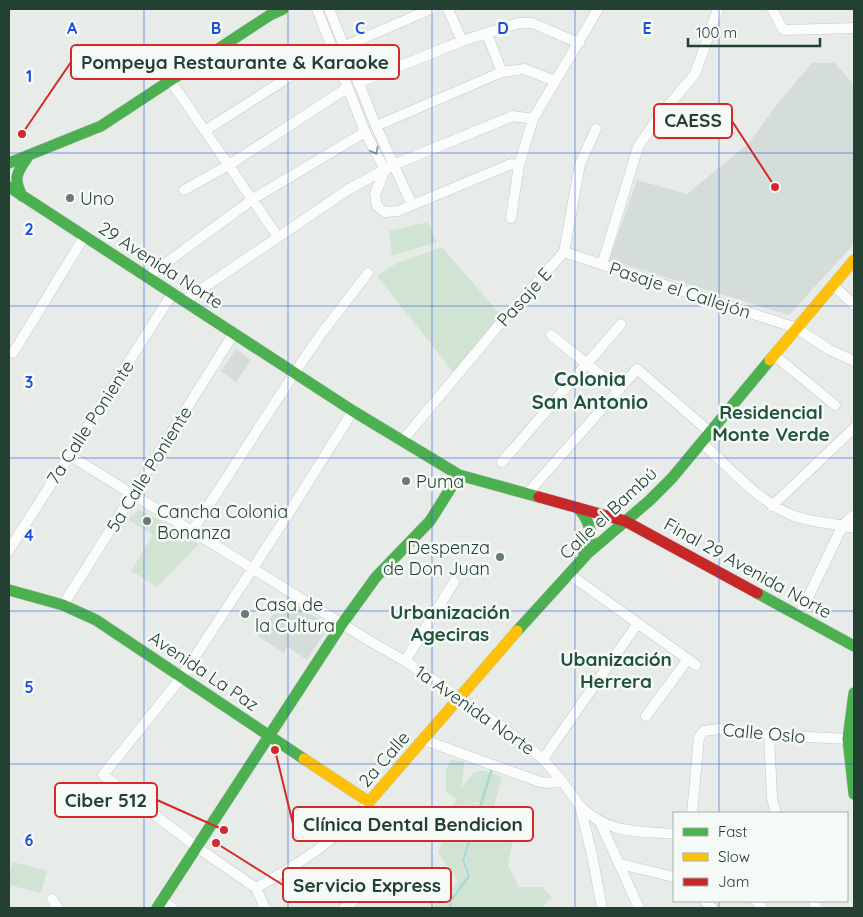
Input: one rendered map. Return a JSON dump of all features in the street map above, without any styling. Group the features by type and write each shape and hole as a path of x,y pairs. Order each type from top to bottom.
{"street":[{"path":"9,163 101,126 270,15 283,9"},
{"path":"317,9 343,47 376,126 389,168 375,194 377,206 385,212 398,211 512,164 518,166"},
{"path":"329,9 332,49 365,132 412,205"},
{"path":"343,47 430,9"},
{"path":"448,9 462,41"},
{"path":"511,218 518,166 533,119 598,9"},
{"path":"602,265 638,147 657,119 695,74 718,9"},
{"path":"772,9 785,30 854,28"},
{"path":"358,83 462,41 519,23 532,23 579,43"},
{"path":"487,34 502,72"},
{"path":"206,130 332,49"},
{"path":"376,126 502,72 524,69 555,81"},
{"path":"170,80 278,236"},
{"path":"184,190 230,165 347,88"},
{"path":"184,301 349,189 389,168 513,116 533,119"},
{"name":"Pasaje E","path":"402,441 499,325 564,252 580,164 596,129"},
{"path":"147,277 253,199 365,132"},
{"path":"22,196 16,186 15,178 28,155"},
{"name":"29 Avenida Norte","path":"9,187 353,411 459,475"},
{"path":"13,353 84,237"},
{"name":"Pasaje el Callejón","path":"564,252 796,328 830,350 854,361"},
{"name":"Calle el Bambú","path":"459,697 578,563 655,497 711,433 854,260"},
{"path":"192,531 295,372 321,334 368,273"},
{"path":"833,286 854,305"},
{"name":"7a Calle Poniente","path":"9,550 172,294"},
{"path":"502,462 621,324"},
{"name":"5a Calle Poniente","path":"63,605 234,333"},
{"path":"551,335 619,390"},
{"path":"774,355 834,405"},
{"path":"527,494 637,369 711,433"},
{"path":"265,908 256,888 198,848 103,775 180,678 353,411"},
{"path":"772,506 854,428"},
{"path":"702,443 772,506 798,517 854,528"},
{"name":"1a Avenida Norte","path":"69,455 252,569 405,661 502,727 543,759 580,806 602,908"},
{"path":"172,908 160,904 342,624 376,577 430,521 459,475"},
{"name":"Final 29 Avenida Norte","path":"459,475 625,521 854,646"},
{"path":"578,508 584,514 591,535 590,543 578,563"},
{"path":"800,616 843,525 854,516"},
{"path":"568,574 692,662 646,716"},
{"path":"405,661 454,582"},
{"name":"Avenida La Paz","path":"9,590 63,605 96,620 180,678 369,802"},
{"path":"543,759 638,623"},
{"path":"854,693 848,739 854,794"},
{"name":"2a Calle","path":"256,888 290,869 340,832 424,740 459,697"},
{"name":"Calle Oslo","path":"692,812 699,736 704,731 719,729 769,735 848,739"},
{"path":"769,735 772,798 776,812"},
{"path":"424,740 540,782 562,781"},
{"path":"580,806 600,822 627,831 673,834"},
{"path":"600,822 639,908"},
{"path":"620,864 673,876"},
{"path":"344,908 368,890"},
{"path":"52,899 58,908"}],"shaded area":[{"path":"812,63 835,63 854,85 854,244 789,315 609,260 637,180 687,194 749,143 778,103"},
{"path":"236,349 251,360 236,382 221,371"},
{"path":"286,598 323,622 326,626 326,631 307,660 288,647 284,653 258,636"}],"green space":[{"path":"428,222 437,242 392,256 389,231"},
{"path":"442,247 504,319 454,373 377,276 395,264"},
{"path":"139,510 168,524 167,527 199,544 157,587 131,571 152,536 156,537 127,519"},
{"path":"451,760 464,761 462,787 473,773 484,770 502,777 490,821 503,831 514,834 508,865 519,887 542,887 552,898 541,908 451,908 451,899 471,876 465,861 481,804 460,799 479,805 461,863 468,877 449,898 449,908 431,908 458,882 438,853 456,798 446,792 446,769"},
{"path":"13,862 47,871 41,893 9,885 9,874"}],"waterway":[{"path":"450,908 451,900 469,876 463,861 492,769"}],"traffic: fast":[{"path":"9,163 101,126 270,15 283,9"},
{"path":"22,196 17,179 22,165 29,155"},
{"path":"9,187 353,411 459,475 539,497"},
{"path":"517,631 588,553 649,501 672,478 770,360"},
{"path":"157,908 342,624 376,577 430,521 459,475"},
{"path":"578,508 589,524 590,530 590,542 584,554"},
{"path":"9,590 63,605 96,620 304,759"},
{"path":"757,593 854,646"},
{"path":"854,693 848,739 854,794"}],"traffic: slow":[{"path":"770,360 854,260"},
{"path":"304,759 369,802 517,631"}],"traffic: jam":[{"path":"539,497 625,521 757,593"}],"place":[{"name":"Pompeya Restaurante & Karaoke","path":"22,134"},
{"name":"CAESS","path":"775,187"},
{"name":"Uno","path":"70,198"},
{"name":"Puma","path":"406,481"},
{"name":"Cancha Colonia Bonanza","path":"147,521"},
{"name":"Despenza de Don Juan","path":"500,557"},
{"name":"Casa de la Cultura","path":"245,614"},
{"name":"Clínica Dental Bendicion","path":"275,750"},
{"name":"Ciber 512","path":"224,830"},
{"name":"Servicio Express","path":"216,843"}],"district":[{"name":"Colonia San Antonio","path":"590,390"},
{"name":"Residencial Monte Verde","path":"771,423"},
{"name":"Urbanización Ageciras","path":"450,623"},
{"name":"Ubanización Herrera","path":"616,670"}]}
